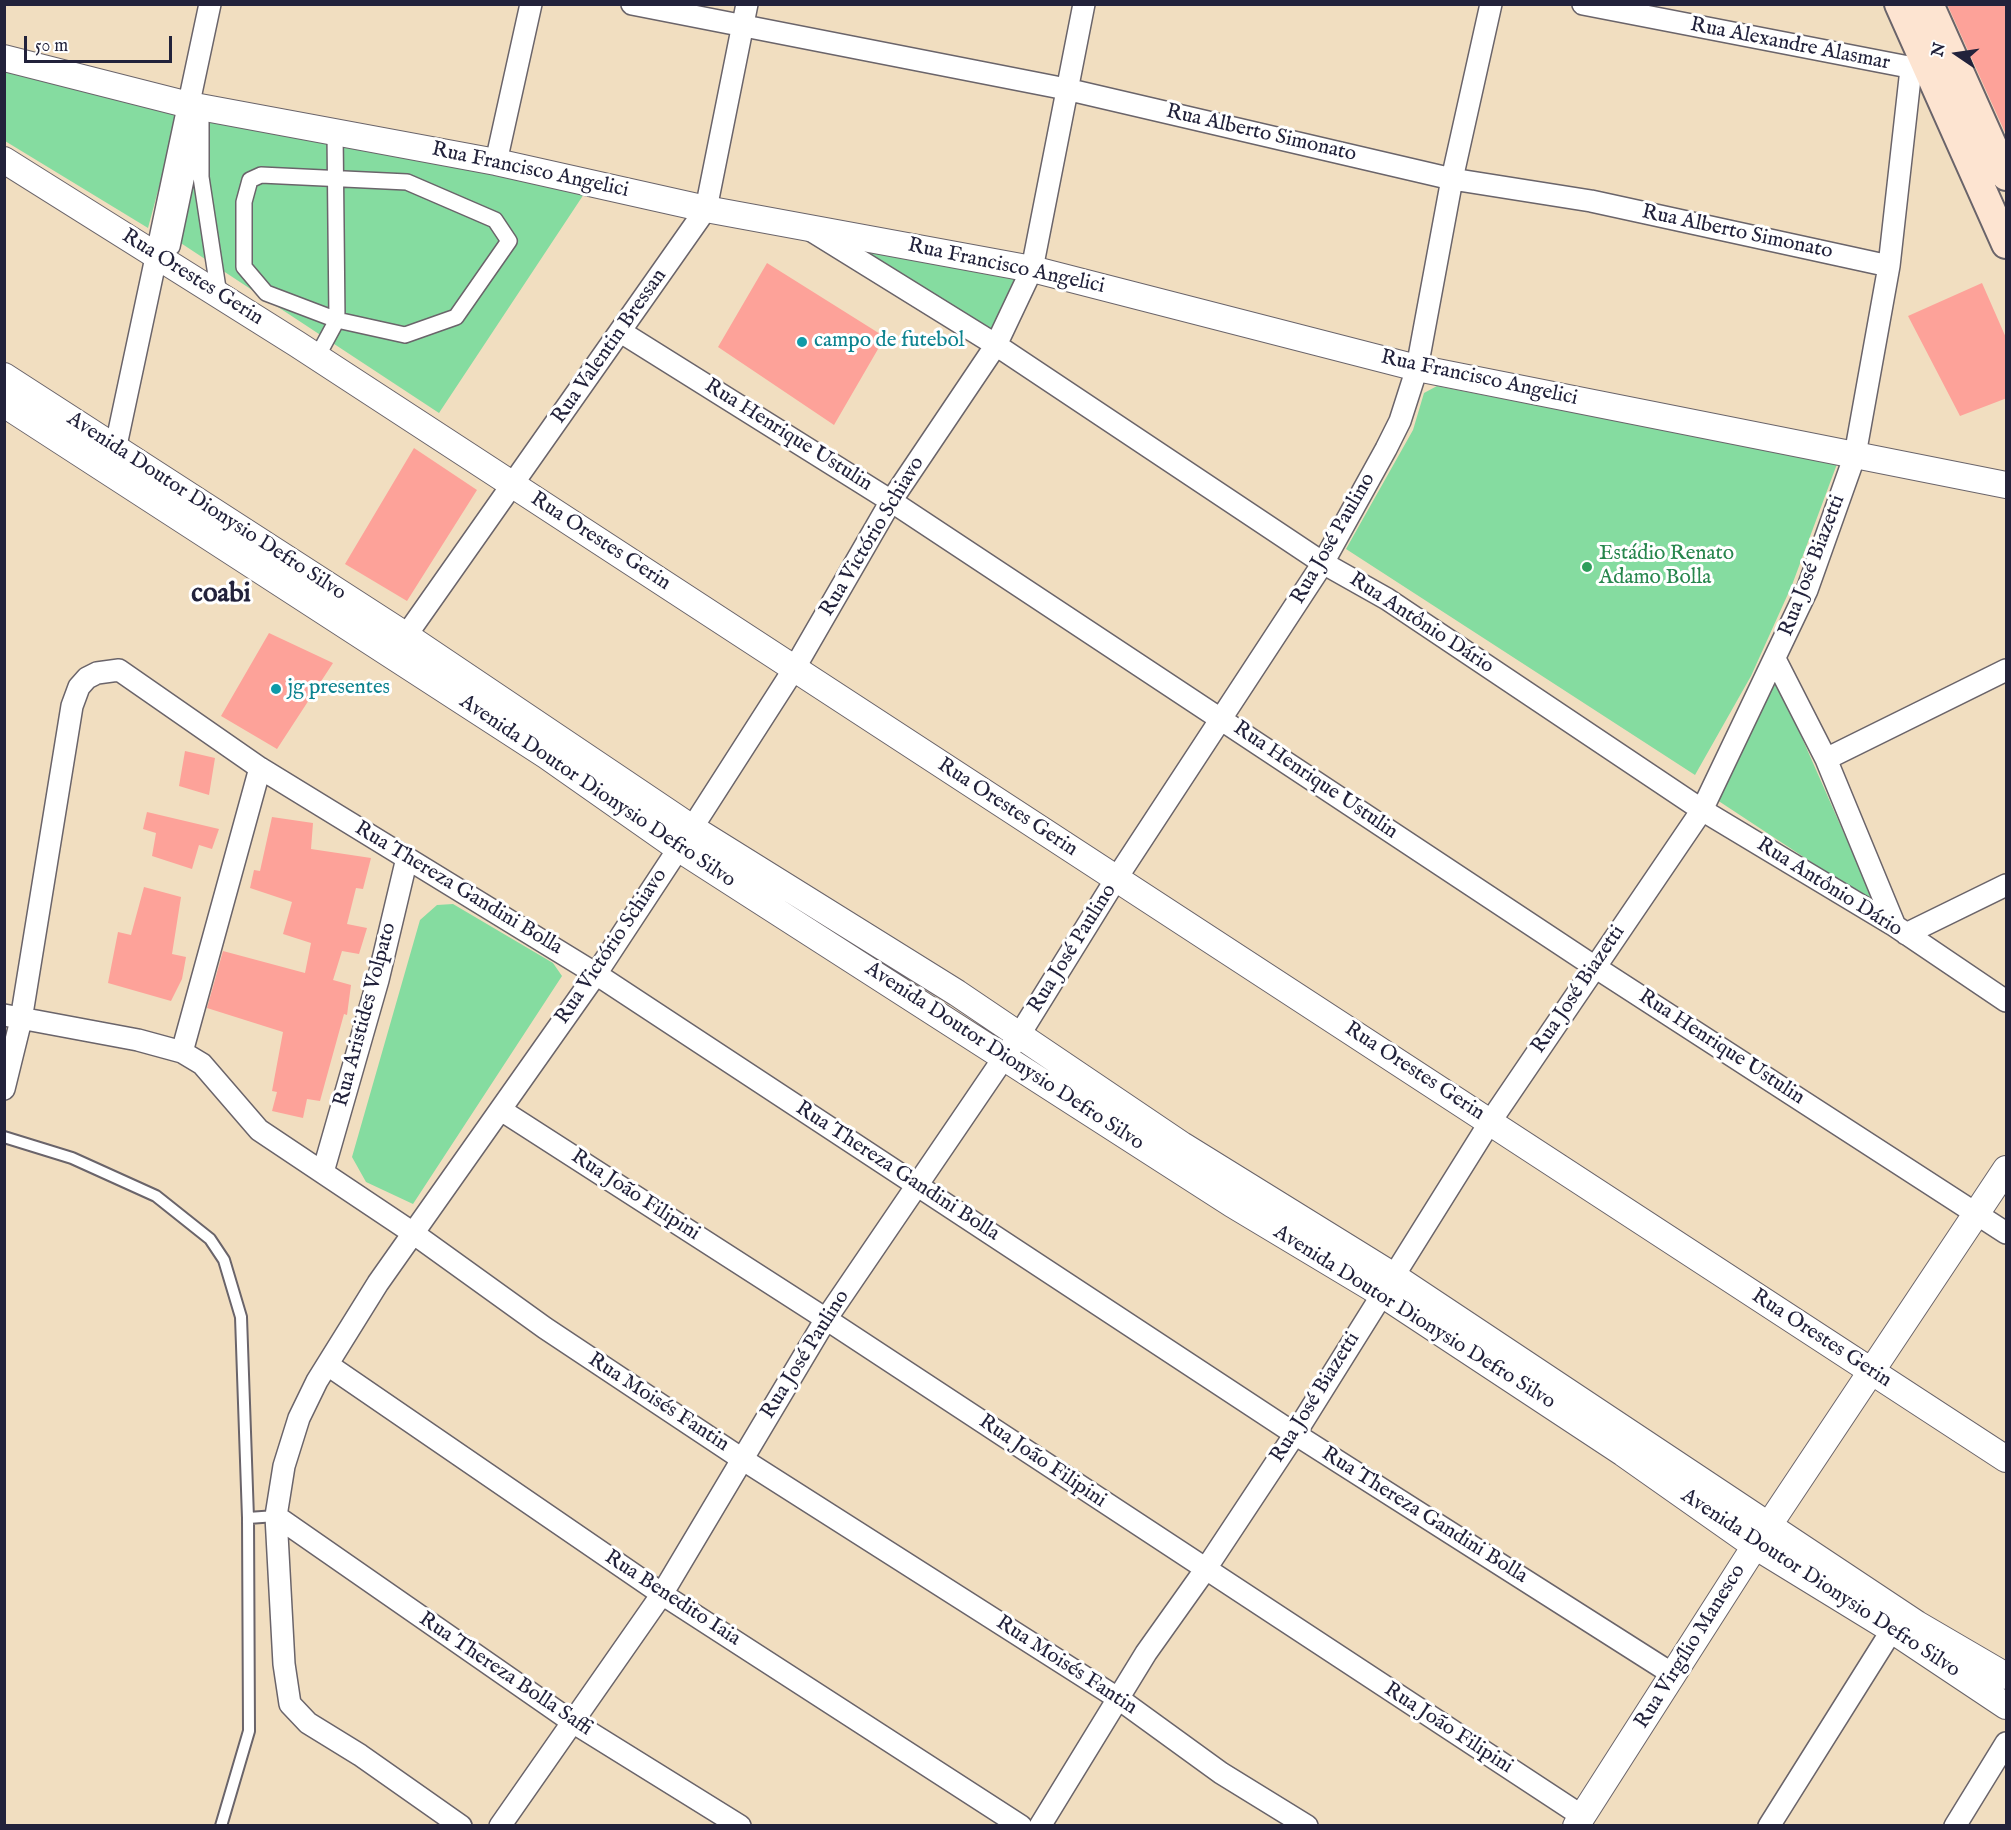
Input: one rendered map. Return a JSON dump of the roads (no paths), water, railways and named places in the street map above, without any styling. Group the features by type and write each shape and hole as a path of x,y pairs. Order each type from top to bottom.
{"main road":[{"path":"1899,4 1919,70 2007,244"},
{"path":"1929,4 2007,176"}],"street":[{"path":"110,460 166,256 195,106 210,4"},
{"path":"496,162 531,4"},
{"name":"Rua Alberto Simonato","path":"632,4 1066,89 1452,179 1591,201 1889,266"},
{"name":"Rua Valentin Bressan","path":"399,645 706,209 747,4"},
{"name":"Rua Victório Schiavo","path":"461,1826 360,1755 308,1723 290,1704 284,1665 276,1516 284,1466 300,1418 317,1381 413,1233 596,974 692,828 794,669 891,501 996,345 1032,269 1084,4"},
{"name":"Rua José Paulino","path":"500,1825 662,1594 826,1319 1004,1059 1116,879 1323,563 1400,421 1418,368 1452,179 1491,4"},
{"name":"Rua Alexandre Alasmar","path":"1582,4 1919,70 1959,73"},
{"name":"Rua Francisco Angelici","path":"4,58 195,106 496,162 706,209 1032,269 1418,368 2007,485"},
{"name":"Rua José Biazetti","path":"1040,1826 1146,1653 1205,1570 1295,1434 1490,1122 1702,810 1807,591 1855,455 1889,266 1919,70"},
{"path":"195,106 201,177 219,295"},
{"path":"317,357 337,320 335,132"},
{"name":"Rua Orestes Gerin","path":"4,160 166,256 219,295 2007,1459"},
{"path":"269,175 407,182 495,220 509,241 456,317 405,335 337,320 266,293 244,267 244,202 250,180 269,175"},
{"name":"Rua Antônio Dário","path":"806,227 996,345 1323,563 1387,599 1702,810 1900,930 2007,1000"},
{"name":"Rua Henrique Ustulin","path":"621,332 891,501 1595,967 2007,1233"},
{"name":"Avenida Doutor Dionysio Defro Silvo","path":"4,376 110,460"},
{"name":"Avenida Doutor Dionysio Defro Silvo","path":"4,404 110,460 399,645 1020,1034 1387,1285 1755,1546 1892,1630 2007,1706"},
{"name":"Avenida Doutor Dionysio Defro Silvo","path":"399,645 547,756 678,848 957,1025 1004,1059 1232,1204 1387,1285 1770,1525 1917,1624 2007,1676"},
{"path":"1776,659 1826,759 1900,930 2007,885"},
{"name":"Rua Thereza Gandini Bolla","path":"13,1017 72,705 79,687 87,678 119,670 260,768 596,974 1295,1434 1674,1675"},
{"path":"1826,759 2007,670"},
{"path":"182,1052 260,768"},
{"name":"Rua Aristides Volpato","path":"323,1172 378,980 407,858"},
{"path":"4,1089 13,1017"},
{"name":"Rua Moisés Fantin","path":"13,1017 138,1040 182,1052 202,1064 259,1130 413,1233 545,1328 742,1458 1119,1699 1221,1773 1307,1826"},
{"name":"Rua João Filipini","path":"501,1110 826,1319 1579,1821"},
{"name":"Rua Virgílio Manesco","path":"1579,1821 1755,1546 1873,1373 2007,1169"},
{"name":"Rua Benedito Iaia","path":"328,1365 662,1594 1022,1826"},
{"name":"Rua Thereza Bolla Saffi","path":"276,1516 571,1721 740,1826"},
{"path":"1769,1826 1892,1630"},
{"path":"1955,1826 2007,1743"}],"lane":[{"path":"4,1137 72,1158 156,1196 210,1239 224,1260 241,1317 248,1518 249,1731 221,1826"},
{"path":"248,1518 276,1516"}],"place":[{"name":"campo de futebol","path":"802,342"},
{"name":"Estádio Renato Adamo Bolla","path":"1587,567"},
{"name":"jg presentes","path":"276,689"}],"district":[{"name":"coabi","path":"221,595"}]}
